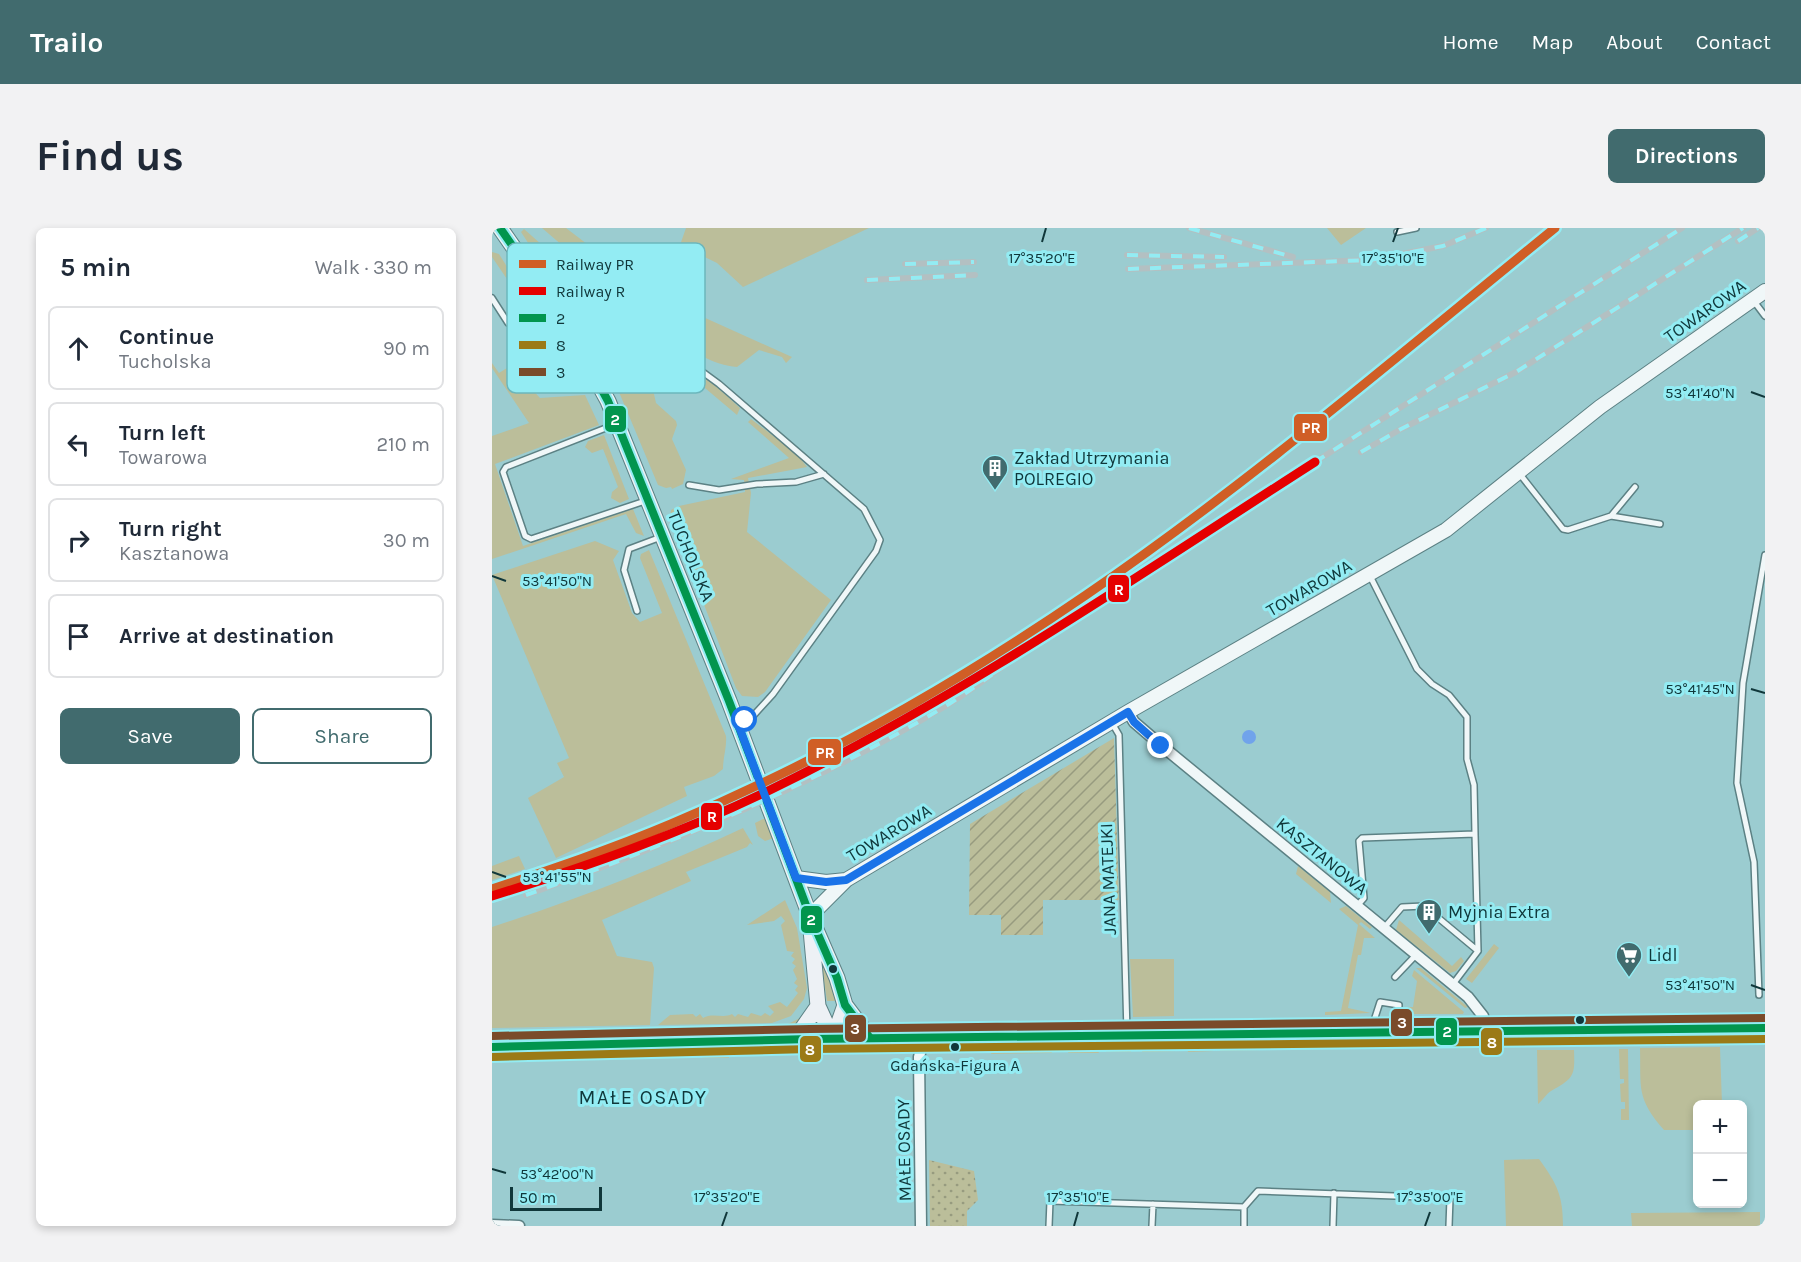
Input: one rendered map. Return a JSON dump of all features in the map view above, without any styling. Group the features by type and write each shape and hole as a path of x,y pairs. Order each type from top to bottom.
{"main road":[{"name":"TUCHOLSKA","path":"500,228 510,243"},
{"name":"TUCHOLSKA","path":"603,393 738,724 810,916 819,930 845,1005 870,1038"},
{"name":"TUCHOLSKA","path":"810,916 809,933 818,1006 833,1039"},
{"path":"833,1039 845,1005"},
{"path":"795,1039 818,1006"},
{"path":"492,1047 795,1039 1765,1028"}],"street":[{"path":"492,234 500,228"},
{"name":"TOWAROWA","path":"810,916 846,880 1128,712 1446,530 1609,401 1765,291"},
{"name":"KASZTANOWA","path":"1128,712 1134,722 1161,746 1478,1006 1483,1016 1485,1031"},
{"name":"TOWAROWA","path":"796,878 826,882 846,880"},
{"name":"MAŁE OSADY","path":"921,1226 920,1068 924,1038"},
{"path":"492,1225 519,1226"}],"lane":[{"path":"1397,232 1416,228"},
{"path":"492,298 507,321"},
{"path":"1752,299 1765,316"},
{"path":"705,374 864,509 880,540 879,546 773,694 753,716 738,724"},
{"path":"617,424 506,467 503,472 525,536 531,539 648,500"},
{"path":"1519,473 1563,529 1611,516 1660,524"},
{"path":"689,485 719,490 796,482 824,474"},
{"path":"1611,516 1635,487"},
{"path":"638,611 624,570 629,549 663,537"},
{"path":"1759,995 1754,862 1737,783 1743,683 1765,555"},
{"path":"1369,574 1417,669 1432,684 1449,695 1467,717 1467,759 1474,784 1478,951 1453,984"},
{"name":"JANA MATEJKI","path":"1112,722 1119,735 1127,1036"},
{"path":"1357,906 1364,898 1359,841 1362,838 1475,834"},
{"path":"1384,928 1402,907 1424,906 1478,951"},
{"path":"1395,977 1416,955"},
{"path":"1390,1004 1391,997"},
{"path":"1371,1033 1371,1025 1380,1002 1399,1005 1397,1033"},
{"path":"1244,1226 1244,1207 1258,1191 1450,1198 1449,1226"},
{"path":"1333,1226 1334,1193"},
{"path":"1049,1226 1050,1201 1244,1207"},
{"path":"1152,1226 1153,1204"}],"green space":[{"path":"542,228 566,228 586,243 560,243"},
{"path":"686,228 869,228 743,287 717,263 705,257 705,243 681,243"},
{"path":"1327,228 1366,228 1341,245"},
{"path":"524,229 540,243 528,243 521,232"},
{"path":"492,252 499,254 507,267 507,279 492,257"},
{"path":"705,318 792,357 786,363 782,357 759,350 737,367 705,357"},
{"path":"492,363 499,373 507,368 507,390 492,368"},
{"path":"705,378 740,408 737,415 705,388"},
{"path":"509,393 535,393 540,398 585,395 599,425 495,464 523,546 633,509 644,536 636,533 626,514 492,559 492,436 529,423"},
{"path":"619,393 654,393 656,403 676,421 677,425 672,439 686,470 683,484 672,489 658,485"},
{"path":"751,419 797,454 807,467 748,478 751,493 747,532 831,600 765,692 758,697 742,696 736,688 670,516 671,510 679,506 745,492 744,480 731,479 789,458 748,422"},
{"path":"604,435 629,499 620,503 611,498 612,492 618,487 603,449 592,453 585,447 588,441"},
{"path":"595,541 619,551 613,560 632,613 640,622 662,613 640,558 641,554 649,550 726,736 723,769 714,776 684,787 687,796 556,858 528,798 564,777 557,763 569,758 492,575"},
{"path":"1114,738 1119,900 1043,900 1043,935 1001,935 1001,915 969,915 970,824"},
{"path":"766,819 774,838 765,841 758,836 755,823"},
{"path":"743,828 753,845 750,843 747,847 686,872 691,881 602,920 617,956 652,962 654,968 650,1025 492,1028 492,927 619,881"},
{"path":"519,856 525,869 492,880 492,866"},
{"path":"1298,866 1330,892 1331,903 1296,874"},
{"path":"785,900 797,928 807,988 804,999 791,1016 772,1023 658,1025 670,1015 693,1014 696,1017 700,1014 703,1018 732,1014 735,1017 738,1014 748,1017 751,1013 761,1016 765,1013 770,1016 774,1012 768,1006 780,1002 787,1007 798,993 795,990 798,986 794,983 797,979 793,970 796,966 792,963 795,959 791,956 794,952 787,951 781,925 785,921 781,916 774,921 747,925"},
{"path":"1346,906 1372,927 1370,929 1361,922 1359,924 1375,938 1364,938 1361,955 1358,955 1348,1008 1371,1013 1325,1015 1325,1012 1341,1011 1358,925 1339,909"},
{"path":"1399,920 1452,966 1461,957 1464,961 1456,971 1450,973 1396,930"},
{"path":"1494,944 1499,948 1472,983 1466,979"},
{"path":"820,955 839,1001 827,1001"},
{"path":"1130,959 1174,959 1174,1016 1133,1017"},
{"path":"1416,968 1421,968 1468,1007 1465,1008"},
{"path":"1414,970 1464,1012 1463,1014 1407,1014 1408,1007 1413,1007 1417,981 1412,976"},
{"path":"806,1015 789,1030 779,1033 664,1036 659,1031 778,1029"},
{"path":"1468,1019 1463,1023 1412,1024 1408,1020"},
{"path":"1314,1021 1312,1025 1259,1026 1256,1022"},
{"path":"1135,1024 1181,1024 1182,1026 1142,1028"},
{"path":"650,1031 645,1036 492,1039 492,1034 500,1033"},
{"path":"1642,1039 1713,1039 1641,1041"},
{"path":"1433,1041 1462,1041 1464,1045 1450,1043 1447,1046 1432,1046"},
{"path":"1269,1043 1307,1043 1309,1048 1278,1049 1275,1046 1274,1050 1268,1050"},
{"path":"1211,1044 1213,1051 1188,1052 1187,1048 1184,1051 1186,1045"},
{"path":"1221,1044 1259,1044 1261,1050 1220,1051"},
{"path":"1144,1045 1175,1045 1177,1051 1142,1052"},
{"path":"1095,1046 1099,1053 1068,1053 1070,1047"},
{"path":"1107,1046 1129,1046 1131,1052 1106,1052"},
{"path":"1050,1047 1052,1053 991,1054 993,1048"},
{"path":"1720,1047 1722,1100 1693,1100 1693,1130 1664,1130 1655,1119 1644,1101 1642,1092 1640,1048"},
{"path":"1619,1049 1628,1049 1629,1120 1621,1120 1621,1109 1625,1109 1625,1102 1621,1102 1620,1084 1624,1083 1624,1079 1620,1079"},
{"path":"1537,1050 1574,1050 1572,1075 1549,1092 1538,1104"},
{"path":"704,1053 728,1053 729,1058 702,1058"},
{"path":"539,1055 589,1055 592,1060 538,1061"},
{"path":"500,1056 528,1056 530,1061 498,1062"},
{"path":"1539,1159 1558,1190 1563,1226 1506,1226 1504,1160"},
{"path":"929,1160 974,1171 978,1200 967,1211 967,1226 930,1226"},
{"path":"1760,1212 1760,1226 1632,1226 1631,1213"}],"water":[{"path":"1249,730 1254,732 1256,737 1254,742 1249,744 1244,742 1242,737 1244,732"}],"railway":[{"path":"1189,228 1293,257"},
{"path":"1128,269 1370,260 1443,246 1486,228"},
{"path":"1315,462 1682,228"},
{"path":"1361,452 1401,429 1516,372 1743,228"},
{"path":"1738,241 1758,228"},
{"path":"1127,255 1224,257"},
{"path":"905,264 974,262"},
{"path":"867,280 975,275"},
{"path":"526,895 689,833 847,760 949,704 1068,620"}],"rail line":[{"name":"PR","path":"492,889 627,842 725,800 832,748 987,660 1086,595 1207,508 1266,463 1555,228"},
{"name":"R","path":"492,896 599,861 704,820 843,753 981,675 1315,462"}],"transit line":[{"name":"2","path":"500,228 510,243"},
{"name":"2","path":"604,393 729,701 810,916 837,978 845,1005 870,1038"},
{"name":"3","path":"492,1036 810,1029 1765,1018"},
{"name":"2","path":"492,1047 810,1039 1765,1028"},
{"name":"8","path":"492,1057 810,1049 1765,1039"}],"place":[{"name":"Zakład Utrzymania POLREGIO","path":"995,491"},
{"name":"Myjnia Extra","path":"1429,935"},
{"name":"Lidl","path":"1629,978"},
{"name":"Gdańska-Figura A","path":"955,1047"}],"district":[{"name":"MAŁE OSADY","path":"643,1097"}],"route":[{"path":"745,720 738,724 796,878 826,882 846,880 1128,712 1134,722 1161,746"}]}
